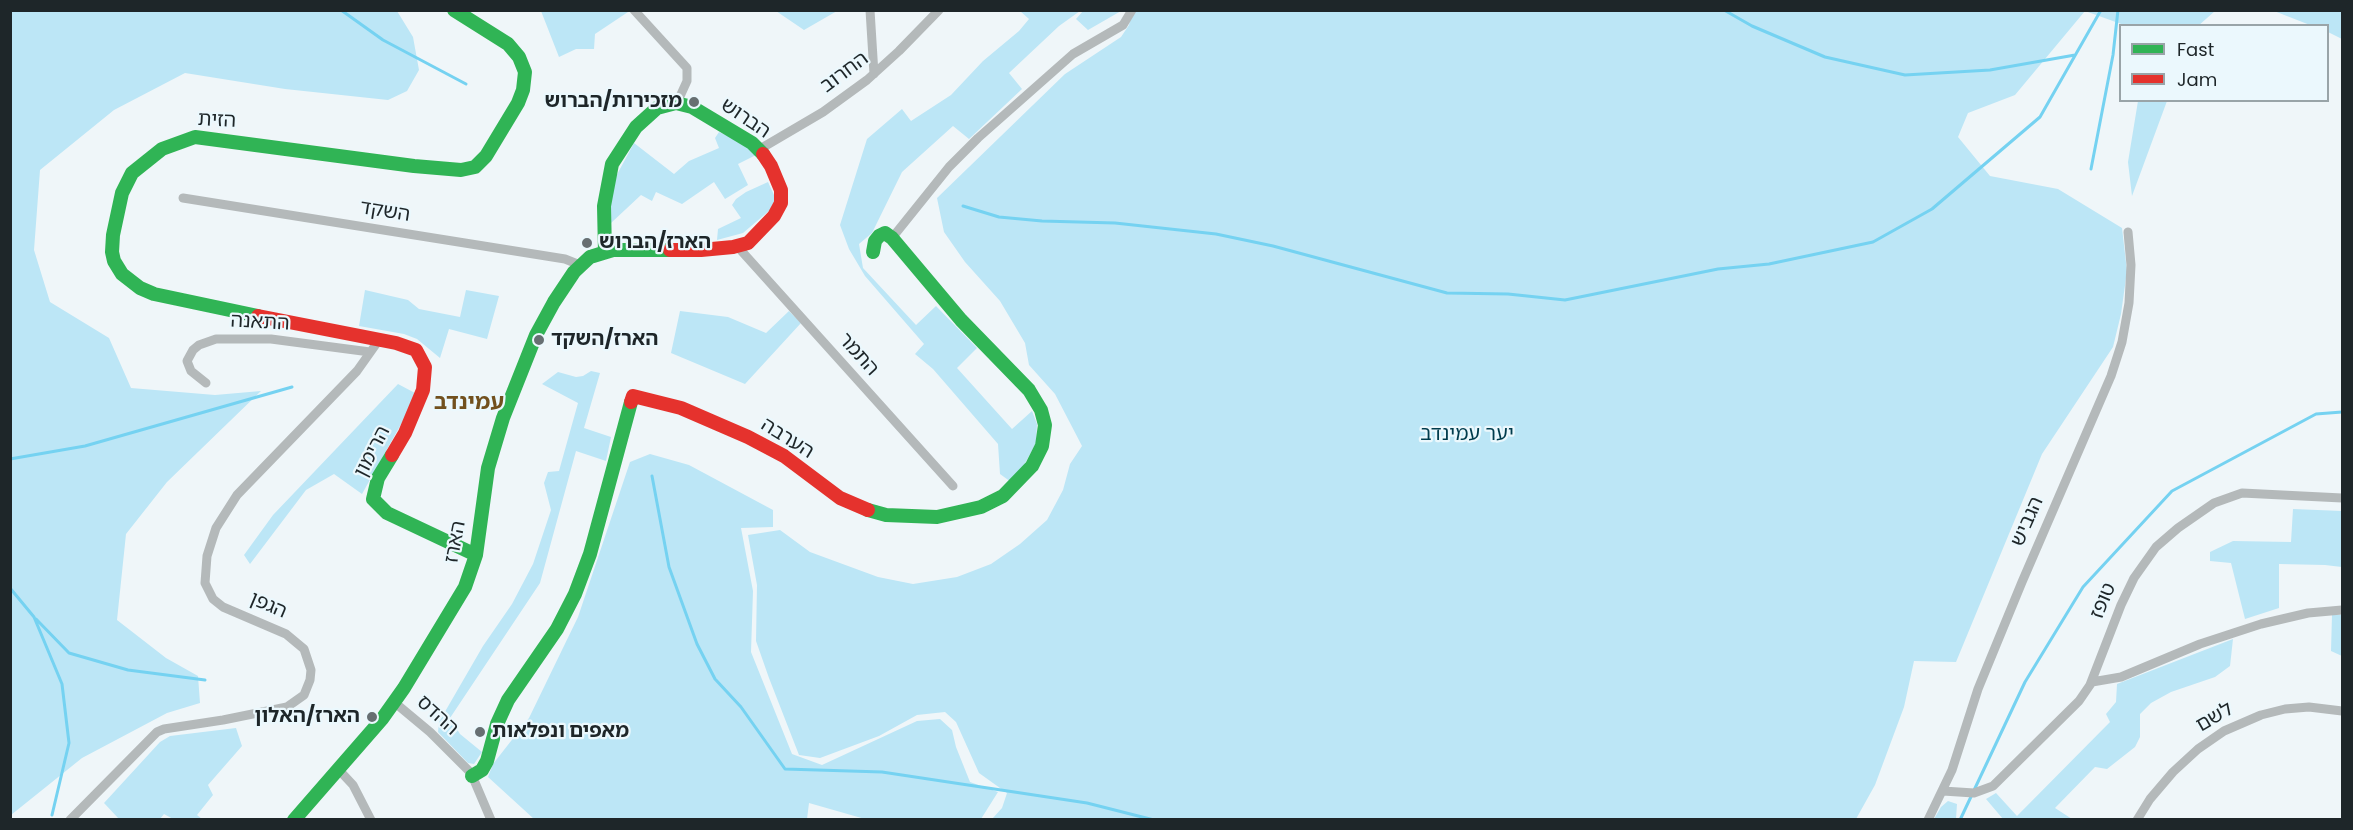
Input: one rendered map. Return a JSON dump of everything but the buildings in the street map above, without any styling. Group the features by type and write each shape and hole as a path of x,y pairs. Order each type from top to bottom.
{"street":[{"name":"הזית","path":"379,340 154,294 140,288 122,274 114,261 113,235 119,206 127,181 140,165 174,143 195,136 414,166 461,170 475,167 486,156 518,103 523,90 525,72 519,57 508,44 454,10"},
{"path":"605,252 603,220 605,191 618,152 647,115 662,106 677,103 687,81 687,68 634,10"},
{"path":"870,10 874,74"},
{"name":"החרוב","path":"760,149 823,112 874,74 939,10"},
{"path":"873,252 875,241 881,234 885,233 892,238 949,167 978,138 1073,54 1123,25 1132,10"},
{"name":"הברוש","path":"605,252 623,249 679,250 737,246 754,238 774,216 781,203 781,190 771,166 760,149 692,107 677,103"},
{"name":"השקד","path":"183,198 565,259 580,265"},
{"name":"הגביש","path":"1928,819 1952,770 1990,659 2111,376 2122,342 2129,303 2131,265 2128,232"},
{"name":"הערבה","path":"472,776 484,768 502,712 557,629 579,585 633,396 681,408 748,436 784,456 840,498 862,508 886,514 937,517 981,507 1003,496 1032,466 1045,435 1043,418 1036,402 1019,380 961,320 892,238"},
{"name":"התמר","path":"737,246 953,486"},
{"name":"הארז","path":"294,819 339,770 394,702 465,587 476,555 488,468 503,418 536,335 559,295 580,265 590,257 605,252"},
{"name":"התאנה","path":"206,383 191,371 187,361 193,350 216,339 271,339 370,352"},
{"name":"הגפן","path":"70,819 157,732 287,707 304,695 311,670 304,649 286,634 223,607 213,599 205,583 207,556 216,528 237,495 357,371 379,340"},
{"name":"הרימון","path":"379,340 416,350 422,358 426,377 412,418 378,477 373,499 387,513 476,555"},
{"name":"טופז","path":"1943,791 1974,793 1993,786 2079,701 2092,682 2121,605 2134,578 2156,547 2178,528 2214,503 2237,494 2260,492 2343,498"},
{"path":"2092,682 2121,676 2200,644 2261,624 2308,613 2343,610"},
{"name":"ההדס","path":"394,702 430,732 472,776 491,819"},
{"name":"לשם","path":"2137,819 2150,799 2173,772 2198,749 2224,731 2261,715 2285,709 2309,707 2343,711"},
{"path":"339,770 353,785 371,819"}],"green space":[{"path":"11,10 397,11 413,37 419,70 407,91 388,100 285,89 185,73 114,110 40,170 34,250 50,302 109,338 131,388 215,395 261,391 167,482 126,534 117,620 166,658 198,676 200,703 167,713 82,758 11,815"},
{"path":"541,11 627,11 595,34 594,49 576,49 559,57"},
{"path":"776,11 837,11 804,30"},
{"path":"1020,11 1080,11 1059,26 1009,73 1022,89 969,139 953,126 902,172 872,233 859,244 863,268 916,325 936,306 977,348 957,368 1012,429 1032,411 1037,424 1036,443 1023,467 1011,482 1000,474 998,444 933,369 915,354 924,344 865,276 849,249 840,225 867,139 902,109 911,121 951,95 983,61 1019,31 1029,19"},
{"path":"1083,11 1121,11 1088,30 1076,19"},
{"name":"יער עמינדב","path":"1134,11 2085,11 2015,95 1968,113 1958,137 1990,176 2058,189 2122,228 2127,271 2121,314 2113,347 2042,454 1956,662 1914,661 1904,707 1875,785 1856,819 992,819 1002,808 1007,793 979,773 956,722 945,712 917,715 879,736 820,758 799,755 756,641 757,585 748,535 780,530 810,552 878,577 913,584 957,577 991,564 1020,544 1047,520 1063,490 1070,464 1082,446 1055,394 1029,365 1025,343 1000,301 965,262 944,232 937,198 1065,74 1121,37"},
{"path":"2085,11 2215,11 2200,24 2121,24"},
{"path":"2274,11 2342,11 2342,39 2329,32 2329,24 2307,24"},
{"path":"2138,102 2167,102 2132,196 2128,162"},
{"path":"719,132 757,149 760,153 738,164 748,185 725,199 714,182 682,204 656,192 652,201 641,195 611,223 609,215 614,180 634,143 674,174 689,161 719,148 715,138"},
{"path":"768,182 774,195 774,202 770,210 743,233 717,240 718,229 741,218 732,205 736,199"},
{"path":"365,290 408,300 419,309 460,317 466,290 499,296 487,339 449,329 440,358 417,339 404,334 359,326"},
{"path":"680,311 728,317 766,333 789,311 801,323 745,384 671,353"},
{"path":"591,371 600,373 584,428 611,437 606,461 576,451 540,583 450,718 460,734 482,752 474,764 468,763 438,732 439,722 483,646 512,604 533,564 551,510 544,483 548,472 559,471 578,403 542,384 558,372 576,377"},
{"path":"398,384 415,393 405,417 362,494 334,474 306,490 250,564 244,555 273,515"},
{"path":"650,454 689,465 773,510 773,527 741,528 753,591 751,652 792,754 822,765 917,721 940,719 952,730 970,782 998,792 981,819 865,819 809,803 807,819 534,819 488,777 493,764 529,718 578,617 630,462"},
{"path":"2293,509 2342,511 2342,567 2279,564 2279,608 2245,619 2231,563 2210,561 2210,552 2233,541 2291,542"},
{"path":"2332,615 2342,615 2342,656 2331,651"},
{"path":"2233,639 2230,666 2215,677 2171,692 2151,703 2140,714 2140,737 2135,747 2107,769 2095,767 2055,808 2072,819 2003,819 1986,799 1996,793 2017,816 2110,722 2106,714 2116,702 2117,684"},
{"path":"236,728 242,746 208,785 213,795 197,815 202,819 173,819 164,814 160,819 119,819 104,803 160,742 170,736"},
{"path":"1948,801 1957,804 1956,819 1934,819 1941,807"}],"waterway":[{"path":"341,10 383,40 466,84"},
{"path":"1724,10 1752,26 1825,57 1905,75 1990,70 2075,55"},
{"path":"963,206 999,217 1115,223 1216,234 1273,246 1447,293 1508,294 1565,300 1718,269 1769,264 1873,242 1932,209 2040,117 2101,10"},
{"path":"2091,169 2113,55 2118,10"},
{"path":"10,459 85,446 292,387"},
{"path":"1960,820 2025,682 2083,587 2172,491 2316,414 2342,412"},
{"path":"652,476 669,567 697,644 715,679 741,707 785,769 882,772 1087,803 1154,820"},
{"path":"10,588 34,617 62,684 69,743 52,815"},
{"path":"36,619 69,653 128,670 205,680"}],"traffic: fast":[{"path":"258,316 154,294 140,288 122,274 114,261 113,235 122,193 132,173 162,149 195,137 414,166 461,170 475,167 486,156 518,103 523,90 525,72 519,57 508,44 454,10"},
{"path":"605,252 604,206 612,164 636,127 657,108 676,103 692,107 752,143 763,154"},
{"path":"868,510 886,515 937,517 981,507 1003,496 1032,466 1042,446 1045,425 1041,410 1029,390 961,320 892,238 885,233 879,236 875,241 873,252"},
{"path":"294,820 382,719 404,688 465,587 476,555 488,468 503,418 536,335 554,302 574,272 590,257 613,250 670,250"},
{"path":"472,776 482,770 487,761 497,724 508,700 557,629 575,594 590,554 631,402"},
{"path":"392,455 378,478 373,499 387,513 476,555"}],"traffic: jam":[{"path":"670,250 701,250 748,243 774,216 781,203 781,190 763,154"},
{"path":"258,316 396,343 416,350 425,367 423,390 405,433 392,455"},
{"path":"631,402 633,396 681,408 748,437 784,456 840,498 868,510"}],"place":[{"name":"מזכירות/הברוש","path":"694,102"},
{"name":"הארז/הברוש","path":"587,243"},
{"name":"הארז/השקד","path":"539,340"},
{"name":"הארז/האלון","path":"372,717"},
{"name":"מאפים ונפלאות","path":"480,732"}],"district":[{"name":"עמינדב","path":"469,403"}]}
